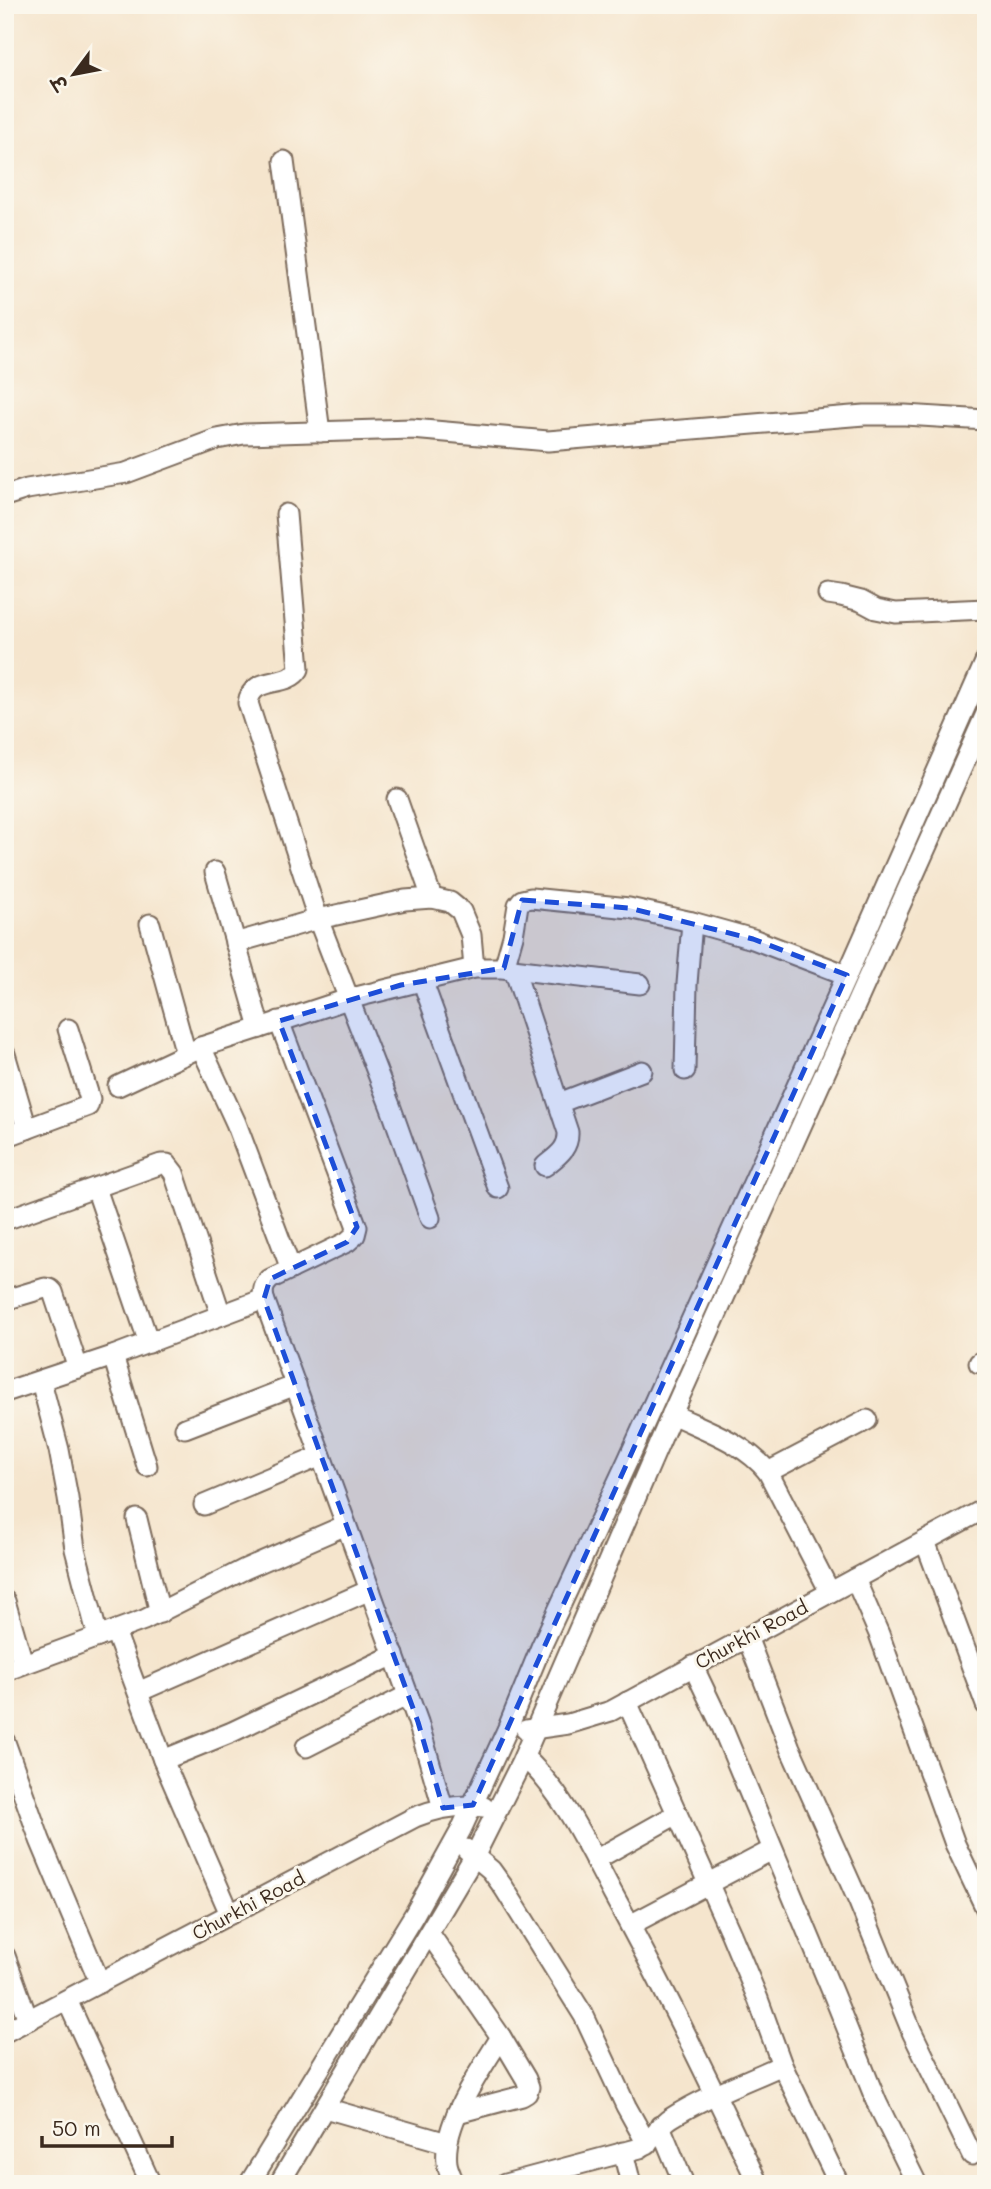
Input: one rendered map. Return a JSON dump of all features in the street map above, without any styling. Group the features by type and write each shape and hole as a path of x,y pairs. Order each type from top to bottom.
{"street":[{"path":"284,161 320,432"},
{"path":"5,496 27,489 126,472 149,466 217,439 244,434 412,429 548,441 864,415 986,420"},
{"path":"286,514 299,669 289,677 254,688 249,694 248,703 318,919 430,1218"},
{"path":"828,594 861,601 876,609 896,613 986,609"},
{"path":"249,2184 414,1915 473,1805 541,1647 847,975 986,660"},
{"path":"279,2184 475,1855 524,1757 671,1414 986,713"},
{"path":"397,799 432,898"},
{"path":"215,872 260,1028"},
{"path":"235,943 318,919 405,900 432,898 450,902 461,911 471,935 474,968"},
{"path":"545,1166 564,1150 568,1142 568,1132 509,968 522,900 531,898 629,908 692,922 753,939 847,975"},
{"path":"685,1070 692,922"},
{"path":"150,923 193,1051 236,1123 291,1269"},
{"path":"118,1086 193,1051 279,1021 348,999 474,968 509,968 640,984"},
{"path":"422,980 498,1188"},
{"path":"279,1021 357,1227 355,1235 347,1242 270,1279 265,1284 264,1298 408,1695 436,1778 443,1808"},
{"path":"5,1137 88,1106 90,1099 68,1029"},
{"path":"5,1054 27,1129"},
{"path":"559,1103 642,1071"},
{"path":"5,1220 167,1164 171,1168 200,1247 221,1315"},
{"path":"96,1188 149,1343"},
{"path":"5,1300 45,1288 50,1289 78,1368"},
{"path":"5,1392 149,1343 264,1298"},
{"path":"113,1356 147,1466"},
{"path":"41,1381 61,1462 75,1549 106,1634 138,1692 163,1760 230,1914"},
{"path":"185,1428 296,1385"},
{"path":"671,1414 743,1448 758,1460 768,1472 830,1592"},
{"path":"768,1472 867,1420"},
{"path":"204,1505 321,1455"},
{"name":"Churkhi Road","path":"507,1730 536,1730 588,1719 627,1702 986,1508"},
{"path":"137,1519 160,1613"},
{"path":"5,1601 14,1667 160,1613 257,1563 346,1525"},
{"path":"925,1541 986,1705"},
{"path":"855,1578 879,1634 955,1844 986,1909"},
{"path":"138,1692 370,1590"},
{"path":"747,1637 790,1748 858,1900 912,2032 972,2155"},
{"path":"163,1760 232,1732 394,1656"},
{"path":"693,1666 722,1727 877,2103 917,2184"},
{"path":"306,1746 408,1695"},
{"path":"627,1702 749,1977 782,2065 839,2184"},
{"path":"5,1742 40,1840 100,1983"},
{"path":"524,1757 551,1786 595,1860 684,2027 758,2184"},
{"name":"Churkhi Road","path":"5,2032 415,1817 443,1808 473,1805 499,1808"},
{"path":"595,1860 677,1814"},
{"path":"455,1841 491,1870 504,1888 584,2017 647,2144"},
{"path":"630,1925 772,1850"},
{"path":"429,1933 501,2037 529,2087 527,2094 457,2113"},
{"path":"5,1956 28,2020"},
{"path":"67,2000 151,2184"},
{"path":"454,2184 447,2164 447,2143 457,2113 501,2037"},
{"path":"505,2184 565,2176 647,2144 660,2126 670,2118 782,2065"},
{"path":"325,2108 447,2143"},
{"path":"660,2126 684,2184"},
{"path":"623,2152 631,2184"}],"highlighted area":[{"path":"522,900 629,908 753,939 847,975 473,1805 443,1808 418,1722 264,1299 270,1279 347,1242 357,1227 279,1021 401,985 504,968"}]}
